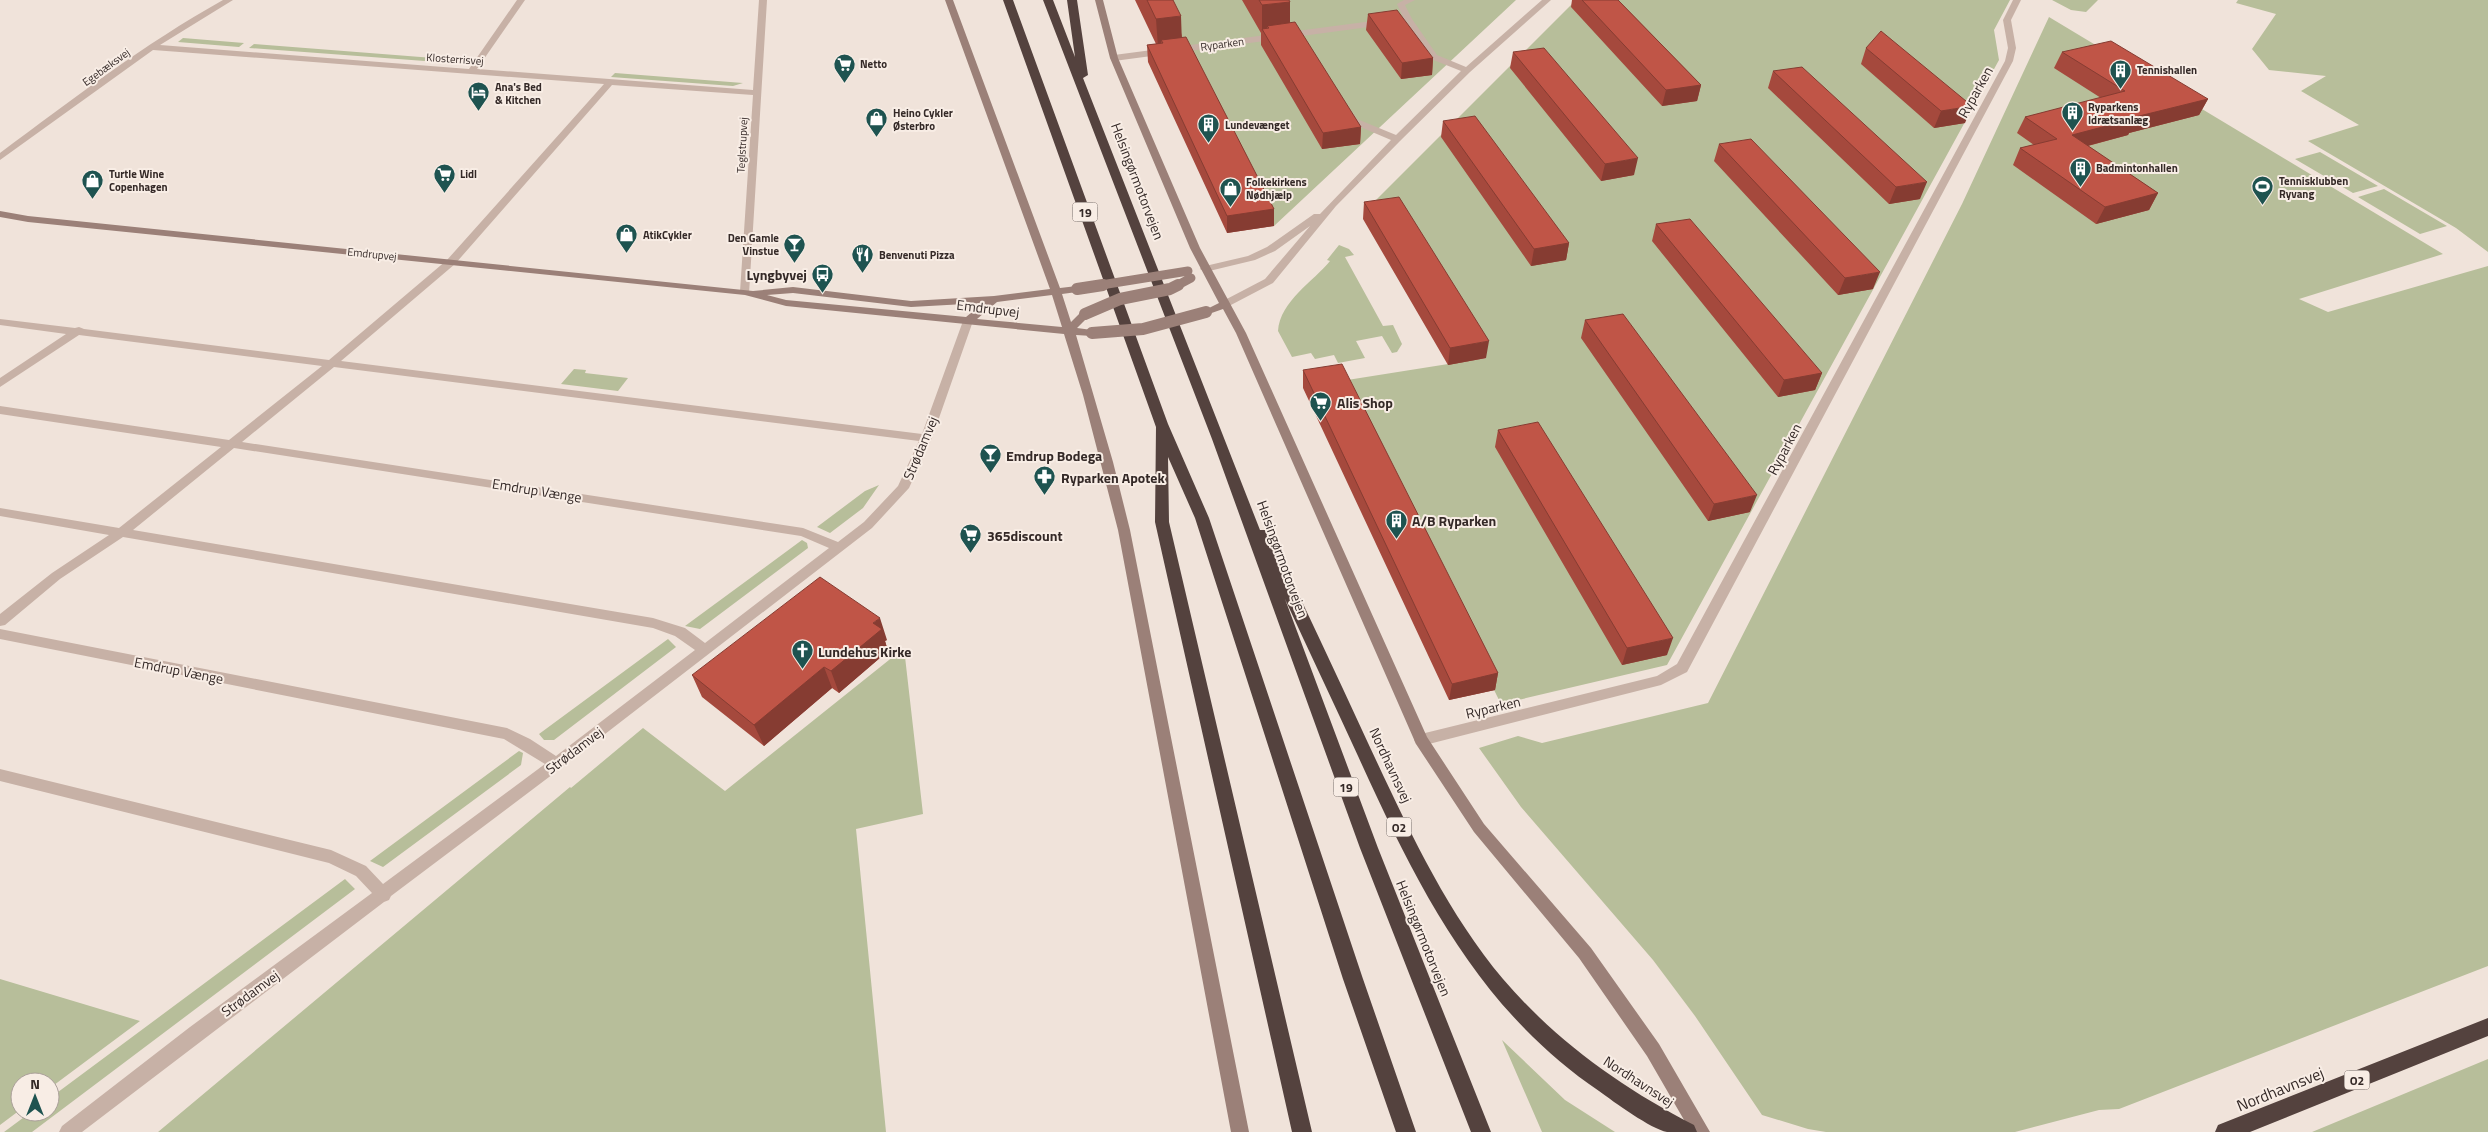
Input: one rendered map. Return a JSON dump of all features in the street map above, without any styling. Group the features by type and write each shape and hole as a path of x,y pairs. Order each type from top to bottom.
{"highway":[{"name":"19","path":"1008,0 1161,424 1202,518 1353,979 1406,1132"},
{"name":"Helsingørmotorvejen","path":"1048,0 1219,439 1369,848 1481,1132"},
{"path":"1072,0 1088,103"},
{"path":"1161,424 1162,522 1289,1083 1302,1132"},
{"name":"Nordhavnsvej","path":"1219,439 1404,838 1457,930 1504,994 1552,1041 1632,1101 1687,1132"},
{"name":"Nordhavnsvej","path":"2226,1132 2488,1028"}],"street":[{"name":"Egebæksvej","path":"0,157 152,47 197,17 228,0"},
{"path":"471,72 521,0"},
{"name":"Teglstrupvej","path":"745,292 763,0"},
{"path":"949,0 1056,292 1104,446 1124,530 1240,1132"},
{"path":"955,0 968,51"},
{"path":"1099,0 1114,58 1205,269 1225,304 1265,386 1421,740 1479,828 1585,953 1652,1050 1701,1132"},
{"path":"1411,0 1401,4 1408,19 1434,57 1467,70"},
{"path":"1225,304 1269,281 1333,204 1397,139 1467,70 1547,0"},
{"name":"Ryparken","path":"1421,740 1661,680 1682,668 2009,61 2012,48 2006,20 2017,0"},
{"name":"Ryparken","path":"1114,58 1303,38 1408,19"},
{"name":"Klosterrisvej","path":"152,47 756,94"},
{"path":"0,621 56,576 122,532 330,364 451,262 608,83"},
{"path":"1344,106 1354,121 1397,139"},
{"path":"1068,332 1085,314 1113,301 1170,289 1190,274 1251,258 1271,249 1333,204"},
{"name":"Emdrupvej","path":"0,214 28,219 745,292 794,290 911,304 994,299 1190,274"},
{"name":"Emdrupvej","path":"745,292 786,303 1092,333 1143,329 1206,312 1225,304"},
{"path":"968,321 994,299"},
{"name":"Strødamvej","path":"68,1132 196,1033 384,895 868,525 903,488 926,438 968,321"},
{"path":"0,322 79,330 330,364 558,390 926,438"},
{"path":"0,384 79,330"},
{"name":"Emdrup Vænge","path":"0,410 803,532 839,547"},
{"path":"0,512 653,623 680,632 705,650"},
{"name":"Emdrup Vænge","path":"0,634 507,734 525,743 556,764"},
{"path":"0,775 331,857 361,872 384,895"}],"green space":[{"path":"1160,0 1516,0 1274,226"},
{"path":"1576,0 2010,0 1994,30 1999,60 1667,665 1501,704 1341,381 1486,358 1376,200"},
{"path":"2052,0 2098,0 2086,12 2071,10"},
{"path":"2238,0 2488,0 2488,252 2456,228 2308,141 2359,125 2301,91 2326,76 2269,70 2252,49 2276,14 2236,3"},
{"path":"2049,17 2443,254 2299,299 2328,312 2488,266 2488,966 2119,1109 2099,1110 2015,1132 1826,1132 1808,1129 1762,1115 1695,1016 1653,960 1521,807 1479,748 1518,736 1542,743 1708,703 1962,204"},
{"path":"183,38 244,43 239,47 178,42"},
{"path":"254,44 472,61 465,64 249,48"},
{"path":"615,73 743,83 733,86 611,77"},
{"path":"2320,152 2378,186 2353,193 2295,159"},
{"path":"2384,189 2447,226 2420,234 2358,197"},
{"path":"1339,245 1349,249 1354,255 1345,257 1383,326 1393,325 1402,344 1397,352 1392,353 1382,336 1356,341 1365,358 1338,363 1334,355 1315,359 1311,353 1292,357 1278,331 1280,320 1291,301 1330,261 1327,260"},
{"path":"574,369 586,370 585,373 628,378 618,391 561,384"},
{"path":"879,485 863,508 830,533 817,527 865,491"},
{"path":"802,540 807,543 808,548 700,629 685,626"},
{"path":"668,639 676,647 554,740 544,740 539,734"},
{"path":"904,648 923,814 856,829 886,1132 158,1132 643,728 725,791"},
{"path":"519,751 523,753 521,765 383,867 370,861"},
{"path":"345,879 355,889 60,1111 60,1091"},
{"path":"0,979 140,1021 60,1081 60,1072 10,1072 10,1118 0,1125"},
{"path":"1502,1040 1565,1100 1615,1132 1542,1132"},
{"path":"2488,1059 2488,1132 2312,1132"},
{"path":"18,1122 45,1122 32,1132 4,1132"}],"building":[{"path":"1147,0 1173,0 1181,16 1156,19"},
{"path":"1259,0 1289,0 1290,2 1262,5"},
{"path":"1582,0 1618,0 1701,85 1666,90"},
{"path":"1397,10 1433,58 1402,63 1368,14"},
{"name":"Lundevænget","path":"1295,22 1361,127 1323,133 1262,29 1269,28 1267,26"},
{"path":"1881,31 1972,106 1941,111 1866,48"},
{"name":"Lundevænget","path":"1186,37 1274,209 1227,216 1147,45 1163,43 1161,40"},
{"path":"2111,41 2208,99 2072,135 2158,193 2105,207 2020,148 2057,139 2025,117 2125,91 2062,52"},
{"path":"1544,48 1638,158 1605,164 1513,52"},
{"path":"1802,67 1927,182 1896,187 1773,71"},
{"path":"1475,116 1569,243 1534,249 1443,121"},
{"path":"1751,139 1880,272 1845,278 1719,144"},
{"path":"1399,197 1489,341 1450,348 1364,202"},
{"path":"1690,219 1822,373 1784,380 1656,224"},
{"path":"1623,314 1757,495 1714,504 1585,320"},
{"name":"A/B Ryparken","path":"1342,364 1498,673 1452,684 1303,370"},
{"name":"A/B Ryparken","path":"1538,422 1673,638 1627,648 1498,430"},
{"name":"Lundehus Kirke","path":"820,577 880,618 873,623 882,629 831,671 824,667 754,725 692,675"}],"place":[{"name":"Netto","path":"844,83"},
{"name":"Tennishallen","path":"2121,89"},
{"name":"Ana's Bed & Kitchen","path":"479,112"},
{"name":"Ryparkens Idrætsanlæg","path":"2072,132"},
{"name":"Heino Cykler Østerbro","path":"877,138"},
{"name":"Lundevænget","path":"1209,144"},
{"name":"Badmintonhallen","path":"2080,187"},
{"name":"Lidl","path":"444,193"},
{"name":"Turtle Wine Copenhagen","path":"93,199"},
{"name":"Tennisklubben Ryvang","path":"2263,206"},
{"name":"Folkekirkens Nødhjælp","path":"1230,207"},
{"name":"AtikCykler","path":"627,254"},
{"name":"Den Gamle Vinstue","path":"795,263"},
{"name":"Benvenuti Pizza","path":"863,274"},
{"name":"Lyngbyvej","path":"823,293"},
{"name":"Alis Shop","path":"1321,421"},
{"name":"Emdrup Bodega","path":"990,474"},
{"name":"Ryparken Apotek","path":"1045,496"},
{"name":"A/B Ryparken","path":"1396,539"},
{"name":"365discount","path":"971,554"},
{"name":"Lundehus Kirke","path":"802,670"}]}
